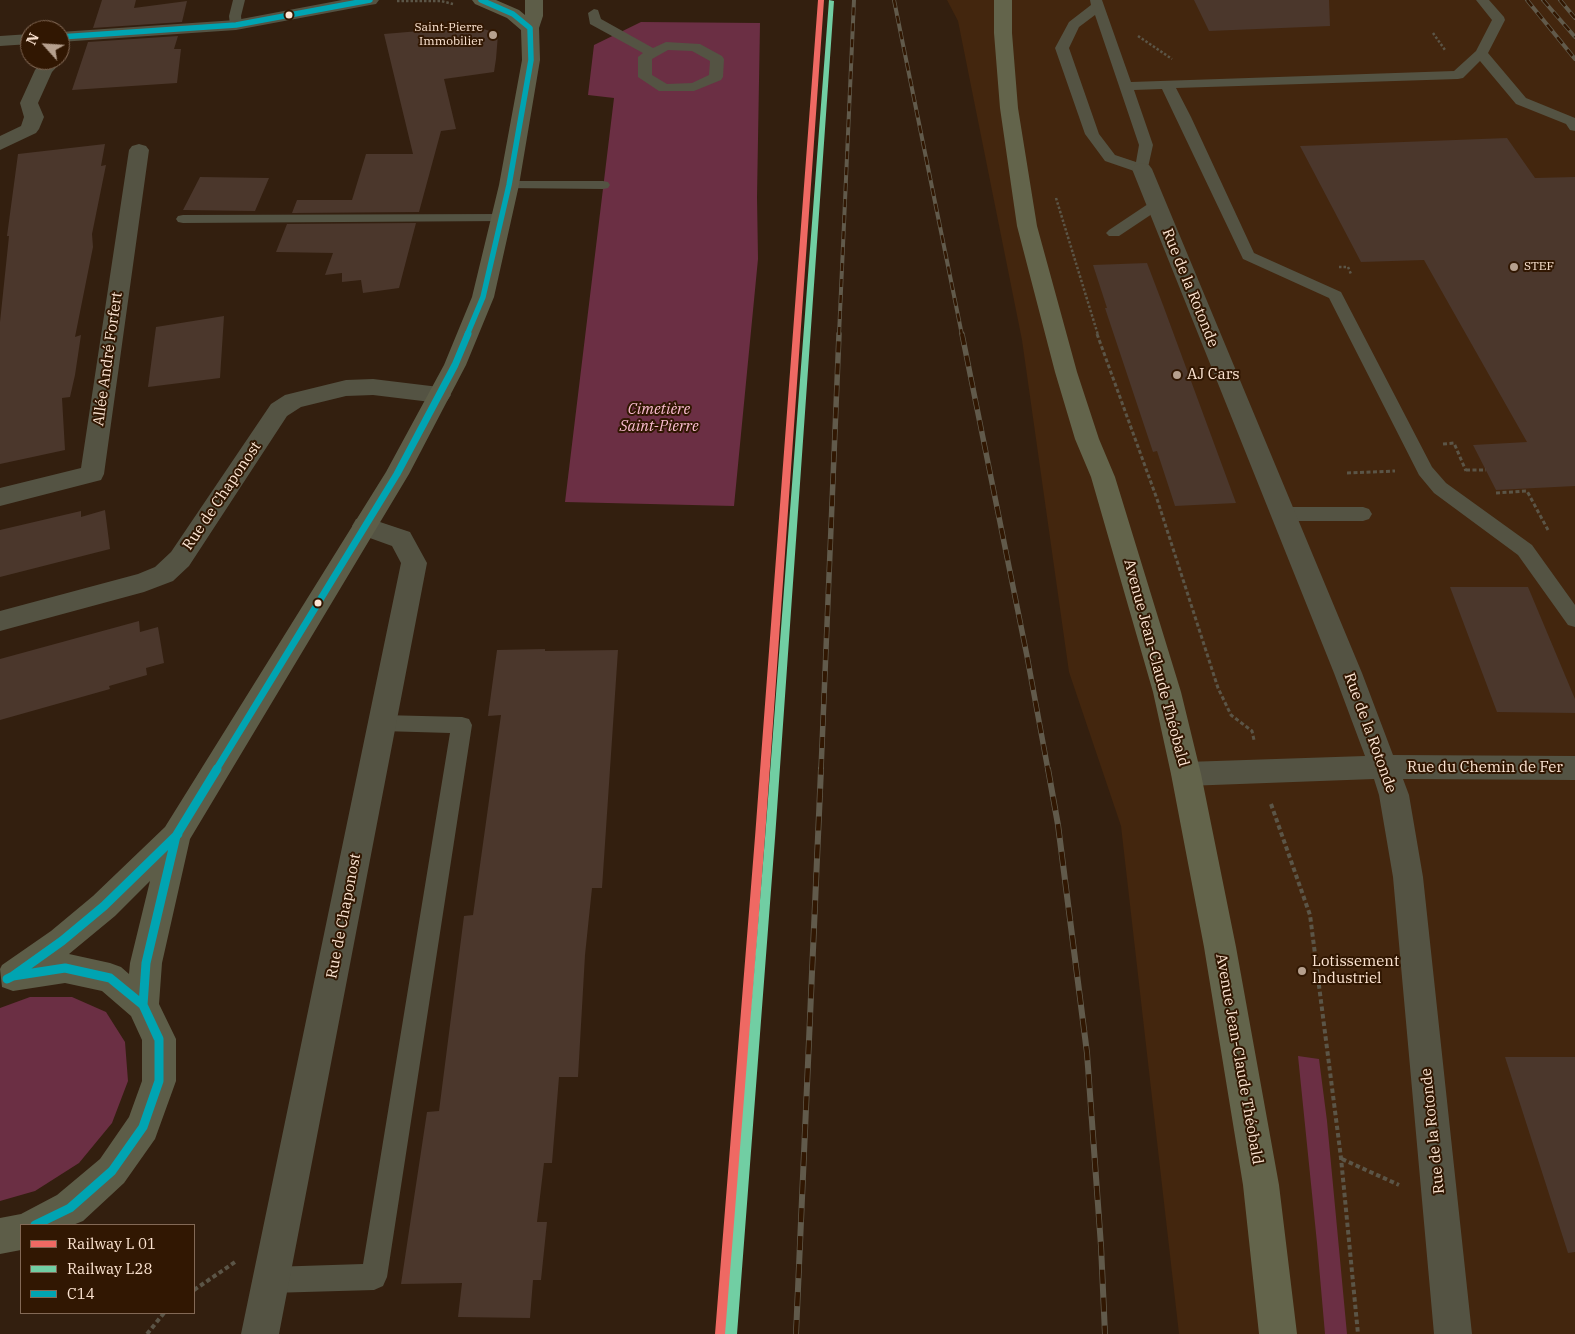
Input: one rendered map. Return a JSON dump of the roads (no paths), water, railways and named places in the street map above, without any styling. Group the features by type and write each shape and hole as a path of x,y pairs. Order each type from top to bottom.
{"main road":[{"path":"482,0 502,0"},
{"path":"482,0 514,14 530,28"},
{"path":"7,979 62,941 104,906 176,836 397,474 455,365 483,298 509,184 531,60 530,28 534,16 534,0"},
{"name":"Avenue Jean-Claude Théobald","path":"1003,0 1003,33 1009,108 1027,226 1066,372 1087,439 1108,494 1167,692 1186,774 1220,947 1261,1185 1278,1334"},
{"path":"143,1005 146,963 176,836"},
{"path":"7,979 65,968 110,978 143,1005 159,1039 159,1081 143,1127 112,1171 70,1208 36,1224"}],"street":[{"path":"70,40 236,25 369,0"},
{"path":"0,41 20,40"},
{"path":"0,144 29,129 34,117 29,103 44,70"},
{"name":"Allée André Forfert","path":"0,497 92,474 139,150"},
{"name":"Rue de la Rotonde","path":"1142,169 1348,672 1394,795 1408,877 1453,1334"},
{"name":"Rue de Chaponost","path":"0,621 144,582 164,574 180,559 279,410 293,401 346,388 373,387 439,395"},
{"name":"Rue de Chaponost","path":"260,1334 414,563 401,540 382,530 365,526"},
{"name":"Rue du Chemin de Fer","path":"1186,774 1383,767 1575,768"}],"lane":[{"path":"236,25 235,16 239,0"},
{"path":"1126,86 1458,75 1481,53 1499,20 1482,0"},
{"path":"1097,3 1146,145 1142,169 1110,158 1092,134 1062,48 1074,25 1097,3"},
{"path":"594,13 596,21 654,53"},
{"path":"666,46 695,48 717,59 716,77 694,87 664,88 645,77 646,57 654,53 666,46"},
{"path":"1481,53 1521,101 1570,121 1575,127"},
{"path":"1167,85 1184,117 1248,256 1335,295 1426,471 1440,488 1525,550 1575,620"},
{"path":"509,184 603,185"},
{"path":"1114,233 1156,205"},
{"path":"183,219 501,218"},
{"path":"1283,514 1363,514"},
{"path":"270,1280 374,1277 462,725 382,723"}],"railway":[{"path":"839,335 854,0"},
{"path":"894,0 962,335"},
{"path":"1527,0 1575,59"},
{"path":"1543,0 1575,37"},
{"path":"1560,0 1575,18"},
{"path":"821,770 839,334"},
{"path":"962,334 1048,770"},
{"path":"796,1334 821,769"},
{"path":"1048,769 1058,825 1087,1053 1101,1246 1105,1334"}],"rail line":[{"name":"L28","path":"731,1334 770,838 831,1"}],"place":[{"name":"Saint-Pierre Immobilier","path":"493,35"},
{"name":"STEF","path":"1514,267"},
{"name":"AJ Cars","path":"1177,375"},
{"name":"Lotissement Industriel","path":"1302,971"}],"park label":[{"name":"Cimetière Saint-Pierre","path":"659,418"}]}
